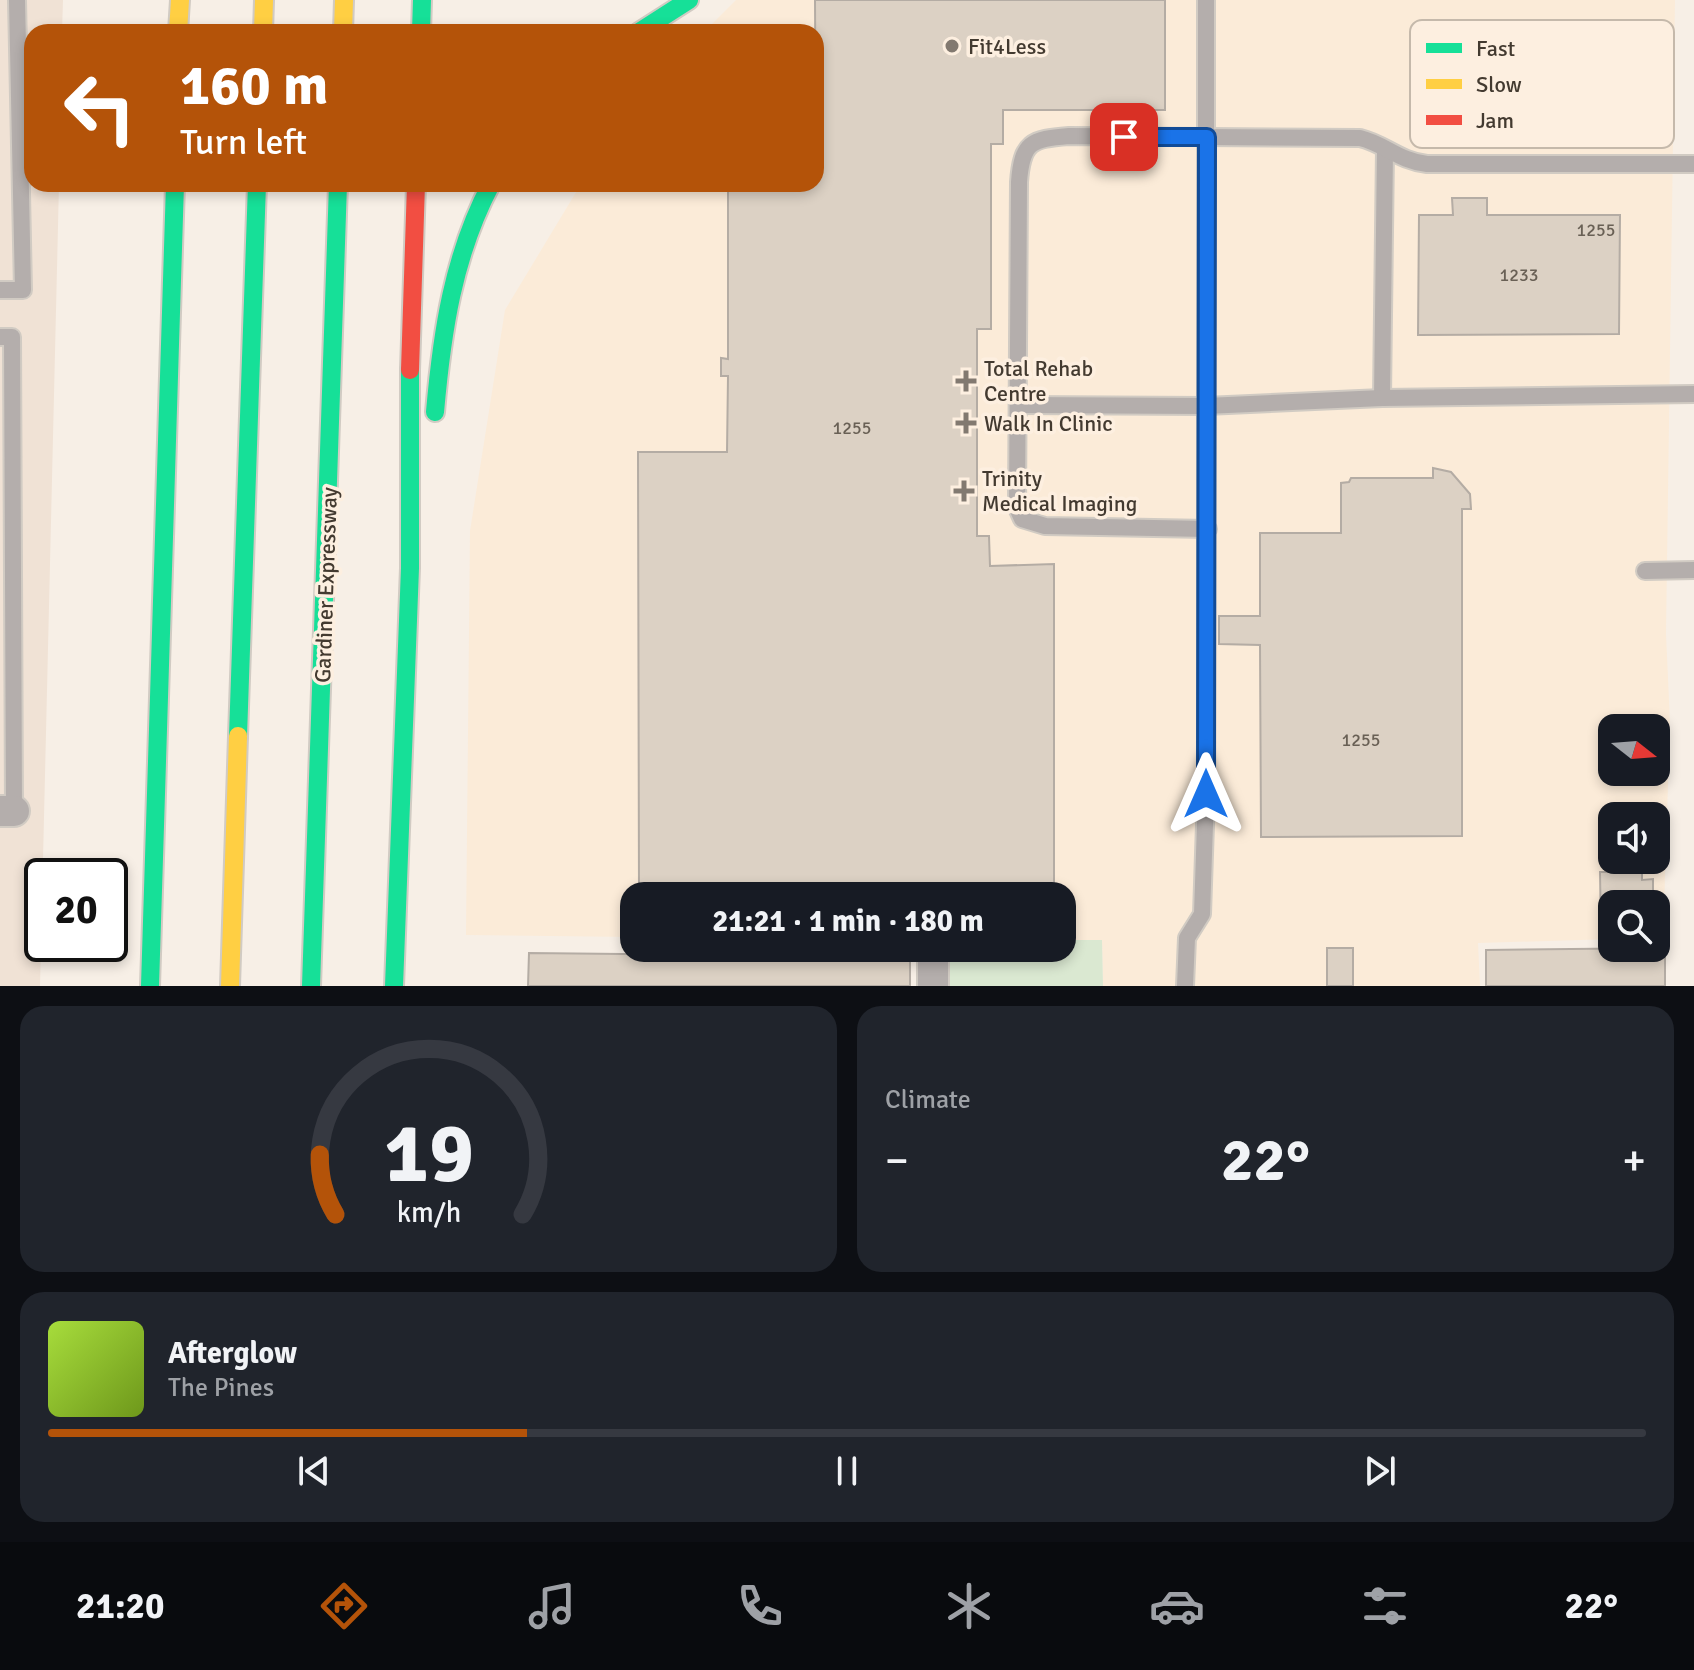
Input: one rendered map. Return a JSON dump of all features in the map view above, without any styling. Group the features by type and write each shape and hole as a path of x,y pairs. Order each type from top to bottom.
{"highway":[{"path":"174,0 176,24"},
{"path":"177,24 180,0"},
{"path":"263,24 264,0"},
{"path":"343,24 344,0"},
{"path":"421,24 422,0"},
{"path":"652,24 689,0"},
{"path":"150,986 175,192"},
{"path":"230,986 257,192"},
{"name":"Gardiner Expressway","path":"311,986 338,192"},
{"path":"394,986 410,568 410,354 416,192"},
{"path":"433,437 439,363 454,288 466,237 487,192"},
{"path":"410,568 428,466"}],"lane":[{"path":"0,290 23,290 17,0"},
{"path":"1185,986 1187,938 1202,914 1208,529 1206,0"},
{"path":"1208,529 1045,526 1022,519 1017,508 1019,182 1025,149 1037,141 1069,136 1360,138 1404,161 1427,164 1694,164"},
{"path":"1382,398 1385,149"},
{"path":"0,337 12,337 7,811"},
{"path":"1018,405 1206,406 1382,398 1694,394"},
{"path":"1645,571 1694,570"}],"shaded area":[{"path":"0,0 63,0 62,24 24,24 24,192 59,192 43,858 24,858 24,962 41,962 40,986 0,986"},
{"path":"736,0 1675,0 1674,70 1674,20 1410,20 1410,148 1673,148 1666,634 1670,714 1598,714 1598,786 1668,786 1667,802 1598,802 1598,874 1665,874 1665,890 1598,890 1598,939 1478,943 1480,986 1103,986 1102,940 1076,940 1076,882 620,882 620,937 466,935 470,531 505,310 576,192 824,192 824,24 712,24"}],"green space":[{"path":"1076,940 1102,940 1103,986 939,986 939,962 1076,962"}],"building":[{"path":"815,0 1165,0 1165,110 1003,110 1003,144 991,144 991,329 977,329 977,536 989,536 990,566 1054,564 1054,882 639,882 638,452 727,452 728,376 721,376 721,358 728,359 728,192 824,192 824,24 815,24"},
{"path":"1452,198 1487,198 1487,215 1620,215 1619,334 1418,335 1419,215 1453,215"},
{"path":"1433,468 1451,472 1470,494 1471,509 1462,509 1462,836 1261,837 1260,645 1219,644 1219,616 1260,616 1260,533 1341,533 1341,483 1349,482 1351,478 1433,478"},
{"path":"1600,874 1642,874 1642,880 1653,879 1653,890 1600,890"},
{"path":"1327,948 1353,948 1353,986 1327,986"},
{"path":"1598,949 1598,962 1665,962 1665,986 1486,986 1486,950"},
{"path":"529,953 620,954 620,962 910,962 910,986 528,986"}],"traffic: fast":[{"path":"421,24 422,0"},
{"path":"652,24 689,0"},
{"path":"150,986 175,192"},
{"path":"238,736 257,192"},
{"path":"311,986 338,192"},
{"path":"435,412 451,295 467,239 487,192"},
{"path":"394,986 410,568 410,370"}],"traffic: slow":[{"path":"178,24 180,0"},
{"path":"263,24 264,0"},
{"path":"343,24 344,0"},
{"path":"230,986 238,736"}],"traffic: jam":[{"path":"410,370 416,192"}],"place":[{"name":"Fit4Less","path":"952,46"},
{"name":"Total Rehab Centre","path":"966,381"},
{"name":"Walk In Clinic","path":"966,423"},
{"name":"Trinity Medical Imaging","path":"964,491"}],"route":[{"path":"1124,137 1207,137 1206,794"}]}
